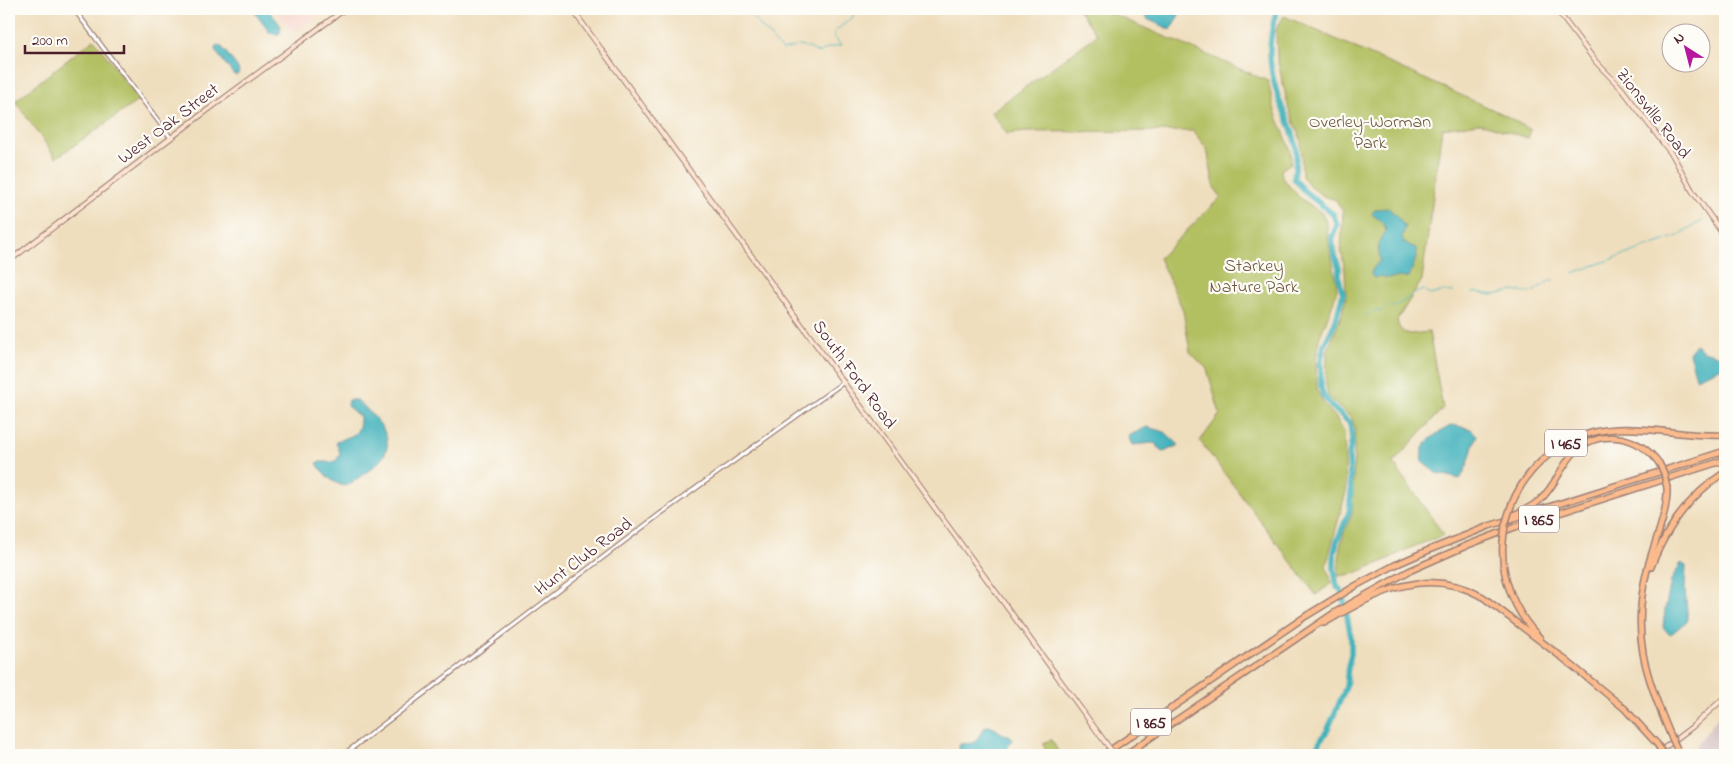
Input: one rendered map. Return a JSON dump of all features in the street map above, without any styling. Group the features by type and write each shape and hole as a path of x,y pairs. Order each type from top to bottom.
{"highway":[{"name":"I 465","path":"1664,755 1641,725 1624,708 1560,656 1535,632 1518,609 1510,592 1504,571 1503,542 1505,525 1511,506 1522,483 1540,463 1563,445 1585,435 1600,431 1624,429 1705,436 1725,435"},
{"path":"1489,526 1526,510 1539,501 1573,454 1594,440 1610,437 1628,439 1648,450 1659,463 1665,476 1667,488 1666,504 1647,571 1640,628 1644,664 1652,690 1679,755"},
{"name":"I 865","path":"1103,755 1318,608 1416,556 1489,526 1725,451"},
{"name":"I 865","path":"1125,755 1300,636 1424,564 1482,539 1725,460"},
{"path":"1643,594 1657,552 1671,526 1698,493 1725,472"},
{"path":"1360,600 1409,583 1436,582 1456,586 1474,592 1488,600 1560,656"}],"main road":[{"name":"West Oak Street","path":"9,261 345,9"},
{"name":"South Ford Road","path":"572,9 1114,755"},
{"name":"Zionsville Road","path":"1556,9 1596,62 1622,89 1673,156 1693,192 1725,237"},
{"path":"1655,755 1692,727 1725,697"}],"street":[{"path":"74,9 171,138"},
{"name":"Hunt Club Road","path":"343,755 660,514 844,382"}],"shaded area":[{"path":"288,9 321,9 319,10 321,13 295,32 290,31 279,15"},
{"path":"1725,710 1725,755 1699,755 1696,746"}],"green space":[{"name":"Starkey Nature Park","path":"1078,9 1101,9 1268,81 1276,114 1290,152 1291,163 1282,169 1283,179 1299,197 1322,213 1327,224 1337,289 1319,339 1316,359 1317,390 1324,404 1336,418 1344,432 1346,492 1326,566 1332,583 1316,595 1200,441 1220,414 1207,369 1190,352 1183,310 1159,258 1221,197 1214,187 1207,149 1193,131 1026,132 1007,134 991,112 1097,35"},
{"name":"Overley-Worman Park","path":"1284,16 1503,114 1531,130 1528,138 1480,123 1442,128 1422,280 1397,320 1403,332 1410,334 1429,332 1443,408 1393,463 1444,535 1353,574 1338,576 1340,547 1352,514 1355,429 1351,417 1328,396 1326,384 1327,352 1342,314 1346,296 1345,271 1341,249 1343,212 1336,200 1323,196 1308,185 1302,176 1301,140 1289,110 1277,58 1276,30"},
{"path":"94,39 139,100 56,158 15,101"},
{"path":"1051,739 1058,751 1049,755 1043,744"}],"water":[{"path":"252,9 268,9 281,26 280,33 276,35 270,33"},
{"path":"1148,9 1182,9 1171,30 1147,19"},
{"path":"217,45 222,47 238,68 239,73 237,75 234,75 216,52"},
{"path":"1388,208 1405,227 1402,238 1404,243 1416,248 1416,258 1409,277 1385,278 1382,276 1374,278 1371,275 1372,270 1380,260 1378,245 1386,232 1383,223 1372,214 1377,209"},
{"path":"1696,344 1703,351 1725,357 1725,366 1696,378 1689,353"},
{"path":"348,400 357,400 374,417 386,435 387,444 385,453 379,462 345,486 329,478 317,463 337,460 340,453 336,442 354,434 360,424 360,417 347,406"},
{"path":"1452,425 1471,429 1477,435 1464,473 1460,479 1436,473 1422,462 1423,449 1426,443"},
{"path":"1147,427 1165,432 1179,445 1164,452 1154,443 1132,445 1128,436"},
{"path":"1681,563 1686,566 1685,590 1688,620 1670,635 1663,627 1665,610 1671,581"},
{"path":"986,726 993,727 1003,734 1009,735 1013,740 1002,755 957,755 960,744 974,743"}],"waterway":[{"path":"745,9 782,50 795,47"},
{"path":"798,46 807,47 819,53 828,48 841,45 834,37 834,32 853,17 853,13 858,9"},
{"path":"1277,9 1270,41 1270,61 1277,93 1295,140 1294,178 1304,191 1333,214 1337,225 1332,237 1333,249 1339,268 1339,279 1343,294 1335,323 1324,345 1321,359 1321,386 1323,395 1332,407 1350,423 1352,440 1349,455 1351,494 1349,512 1334,553 1337,587 1341,590 1351,637 1351,654 1346,687 1328,729 1312,755"},
{"path":"1573,273 1678,236 1702,221"},
{"path":"1472,294 1476,292 1494,295 1512,291 1531,293 1553,280"},
{"path":"1374,311 1380,312 1387,306 1402,302 1424,290 1430,295 1444,291 1453,292"},
{"path":"1366,316 1369,313"}]}
